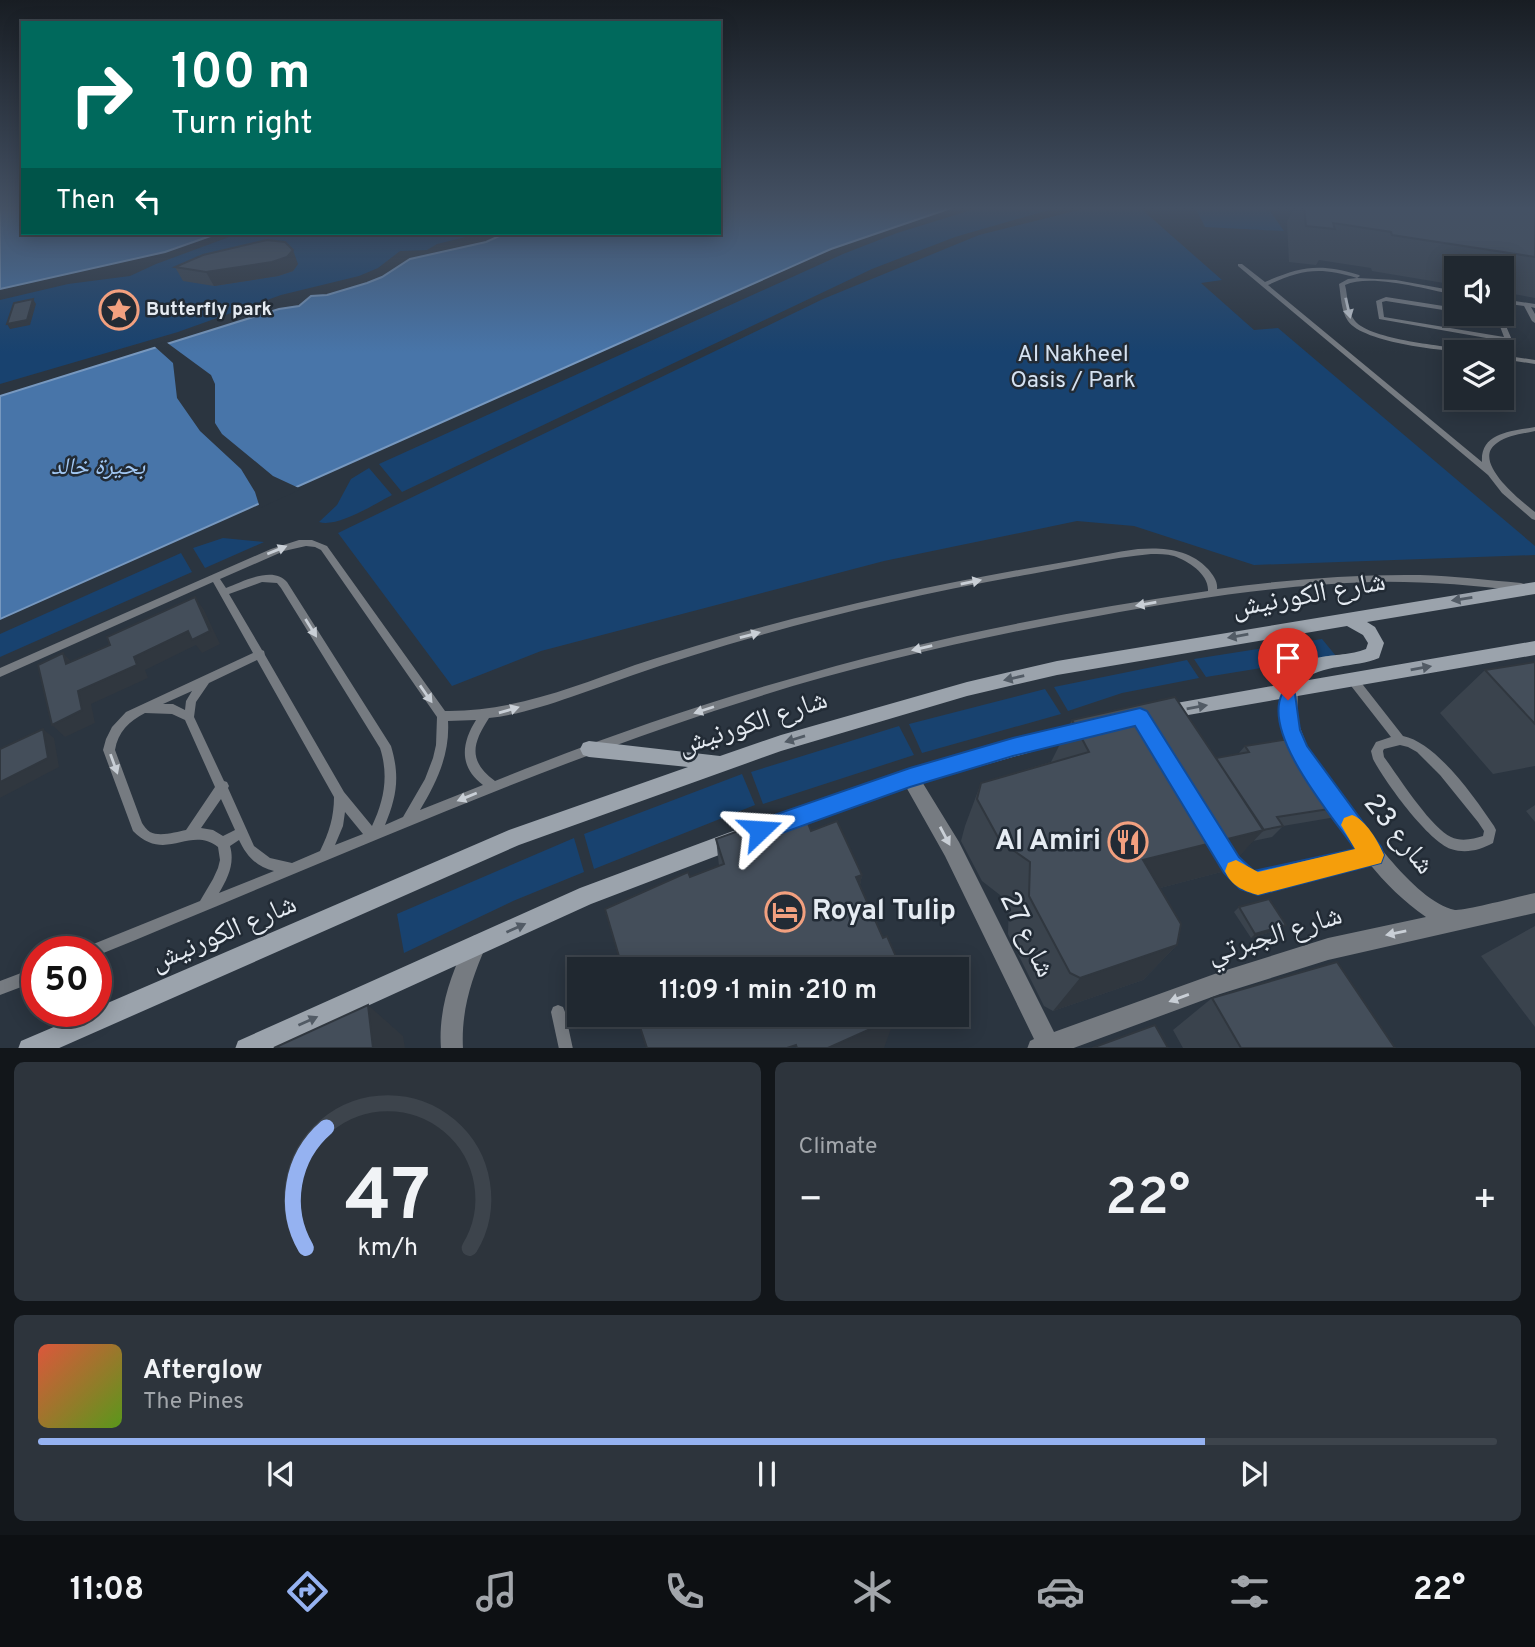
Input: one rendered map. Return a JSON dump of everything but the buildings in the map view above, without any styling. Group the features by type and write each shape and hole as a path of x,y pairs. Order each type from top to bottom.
{"main road":[{"name":"شارع الكورنيش","path":"29,1048 516,837 719,763 876,714 1031,674 1532,588"},
{"path":"1290,690 1296,674 1306,667 1373,653 1376,649 1374,637 1363,626 1347,618"},
{"path":"1153,714 1535,648"},
{"path":"775,825 910,778 1013,747 1102,725"},
{"path":"589,749 719,763"},
{"path":"246,1048 587,895 751,833"}],"street":[{"name":"شارع 23","path":"1290,690 1288,719 1294,741 1373,855 1408,894 1423,905 1457,920"},
{"name":"شارع 27","path":"910,778 947,839 1044,1046"},
{"name":"شارع الجبرتي","path":"1044,1046 1220,983 1296,959 1360,941 1535,903"},
{"path":"452,1048 454,1003 459,983 475,946"}],"lane":[{"path":"1240,265 1489,472 1535,517"},
{"path":"1264,285 1293,271 1313,267 1340,271 1365,279"},
{"path":"1444,291 1365,279 1350,279 1342,284 1350,319 1358,328 1385,337 1444,348"},
{"path":"1385,337 1378,301 1383,298 1444,308"},
{"path":"1531,305 1535,321"},
{"path":"1381,318 1509,340 1503,326"},
{"path":"1425,326 1434,340 1444,347"},
{"path":"1514,358 1535,362"},
{"path":"1489,472 1485,455 1490,441 1506,434 1535,429"},
{"path":"0,673 286,546 298,543 317,544 324,548 442,716 444,736 440,759 432,783 407,821"},
{"path":"442,716 485,716 705,648 906,596 1045,568 1150,551 1174,553 1187,558 1208,574 1213,584 1212,593"},
{"path":"112,944 204,907 290,868 589,749 736,699 892,655 979,635 1212,593 1300,581 1379,577 1441,579 1532,588"},
{"path":"215,578 340,796 374,834"},
{"path":"223,593 261,578 280,580 385,746 392,764 393,785 374,834"},
{"path":"204,907 225,870 227,860 223,843 213,835 190,834 162,841 151,840 137,827 110,750 114,732 121,723 141,709 260,654"},
{"path":"208,678 191,701 189,717 223,786 245,842 258,858 278,867 290,868"},
{"path":"1352,679 1400,740 1414,743 1427,753 1482,818 1490,830 1489,839 1461,846 1446,841 1433,830 1377,754 1380,745 1400,740"},
{"path":"141,709 173,709 189,717"},
{"path":"485,716 471,738 470,761 475,771 493,786"},
{"path":"190,834 223,786"},
{"path":"325,854 336,834 341,814 340,796"},
{"path":"223,843 242,832"},
{"path":"1217,842 1238,874 1258,883 1373,855"},
{"path":"0,988 21,980"},
{"path":"558,1012 566,1048"}],"green space":[{"name":"Butterfly park","path":"178,256 394,256 378,268 359,276 281,295 178,332 0,384 0,300 68,284 130,276"},
{"path":"839,256 906,256 872,269 402,492 379,464"},
{"name":"Al Nakheel Oasis / Park","path":"928,256 1195,256 1222,280 1201,283 1254,330 1278,328 1535,546 1535,555 1254,565 1134,526 1077,521 884,561 541,651 452,686 338,533 823,299"},
{"path":"369,468 392,495 336,522 319,522 337,505 351,479"},
{"path":"223,538 264,542 205,568 193,548"},
{"path":"181,553 192,572 0,657 0,634"},
{"path":"1322,639 1336,656 1206,677 1194,659"},
{"path":"1187,660 1199,678 1122,693 1068,711 1054,687"},
{"path":"1045,689 1061,714 922,753 909,724"},
{"path":"899,726 914,755 763,804 751,772"},
{"path":"742,774 755,805 594,869 584,834"},
{"path":"574,838 584,872 513,901 404,953 397,914"}],"water":[{"path":"0,256 148,256 0,289"},
{"name":"بحيرة خالد","path":"424,256 815,256 0,619 0,396 279,309 299,306 311,296 327,295 382,277 410,259"}],"pier":[{"path":"166,342 211,375 215,384 215,423 222,434 273,476 301,489 260,508 255,492 241,469 200,431 177,398 173,363 153,345"}],"slow traffic":[{"path":"1236,871 1248,881 1258,883 1373,855 1352,825"}],"place":[{"name":"Butterfly park","path":"119,310"},
{"name":"Al Amiri","path":"1128,842"},
{"name":"Royal Tulip","path":"785,912"}],"route":[{"path":"760,830 910,778 1013,747 1140,717 1231,865 1248,881 1258,883 1373,855 1300,752 1290,730 1288,700"}]}
